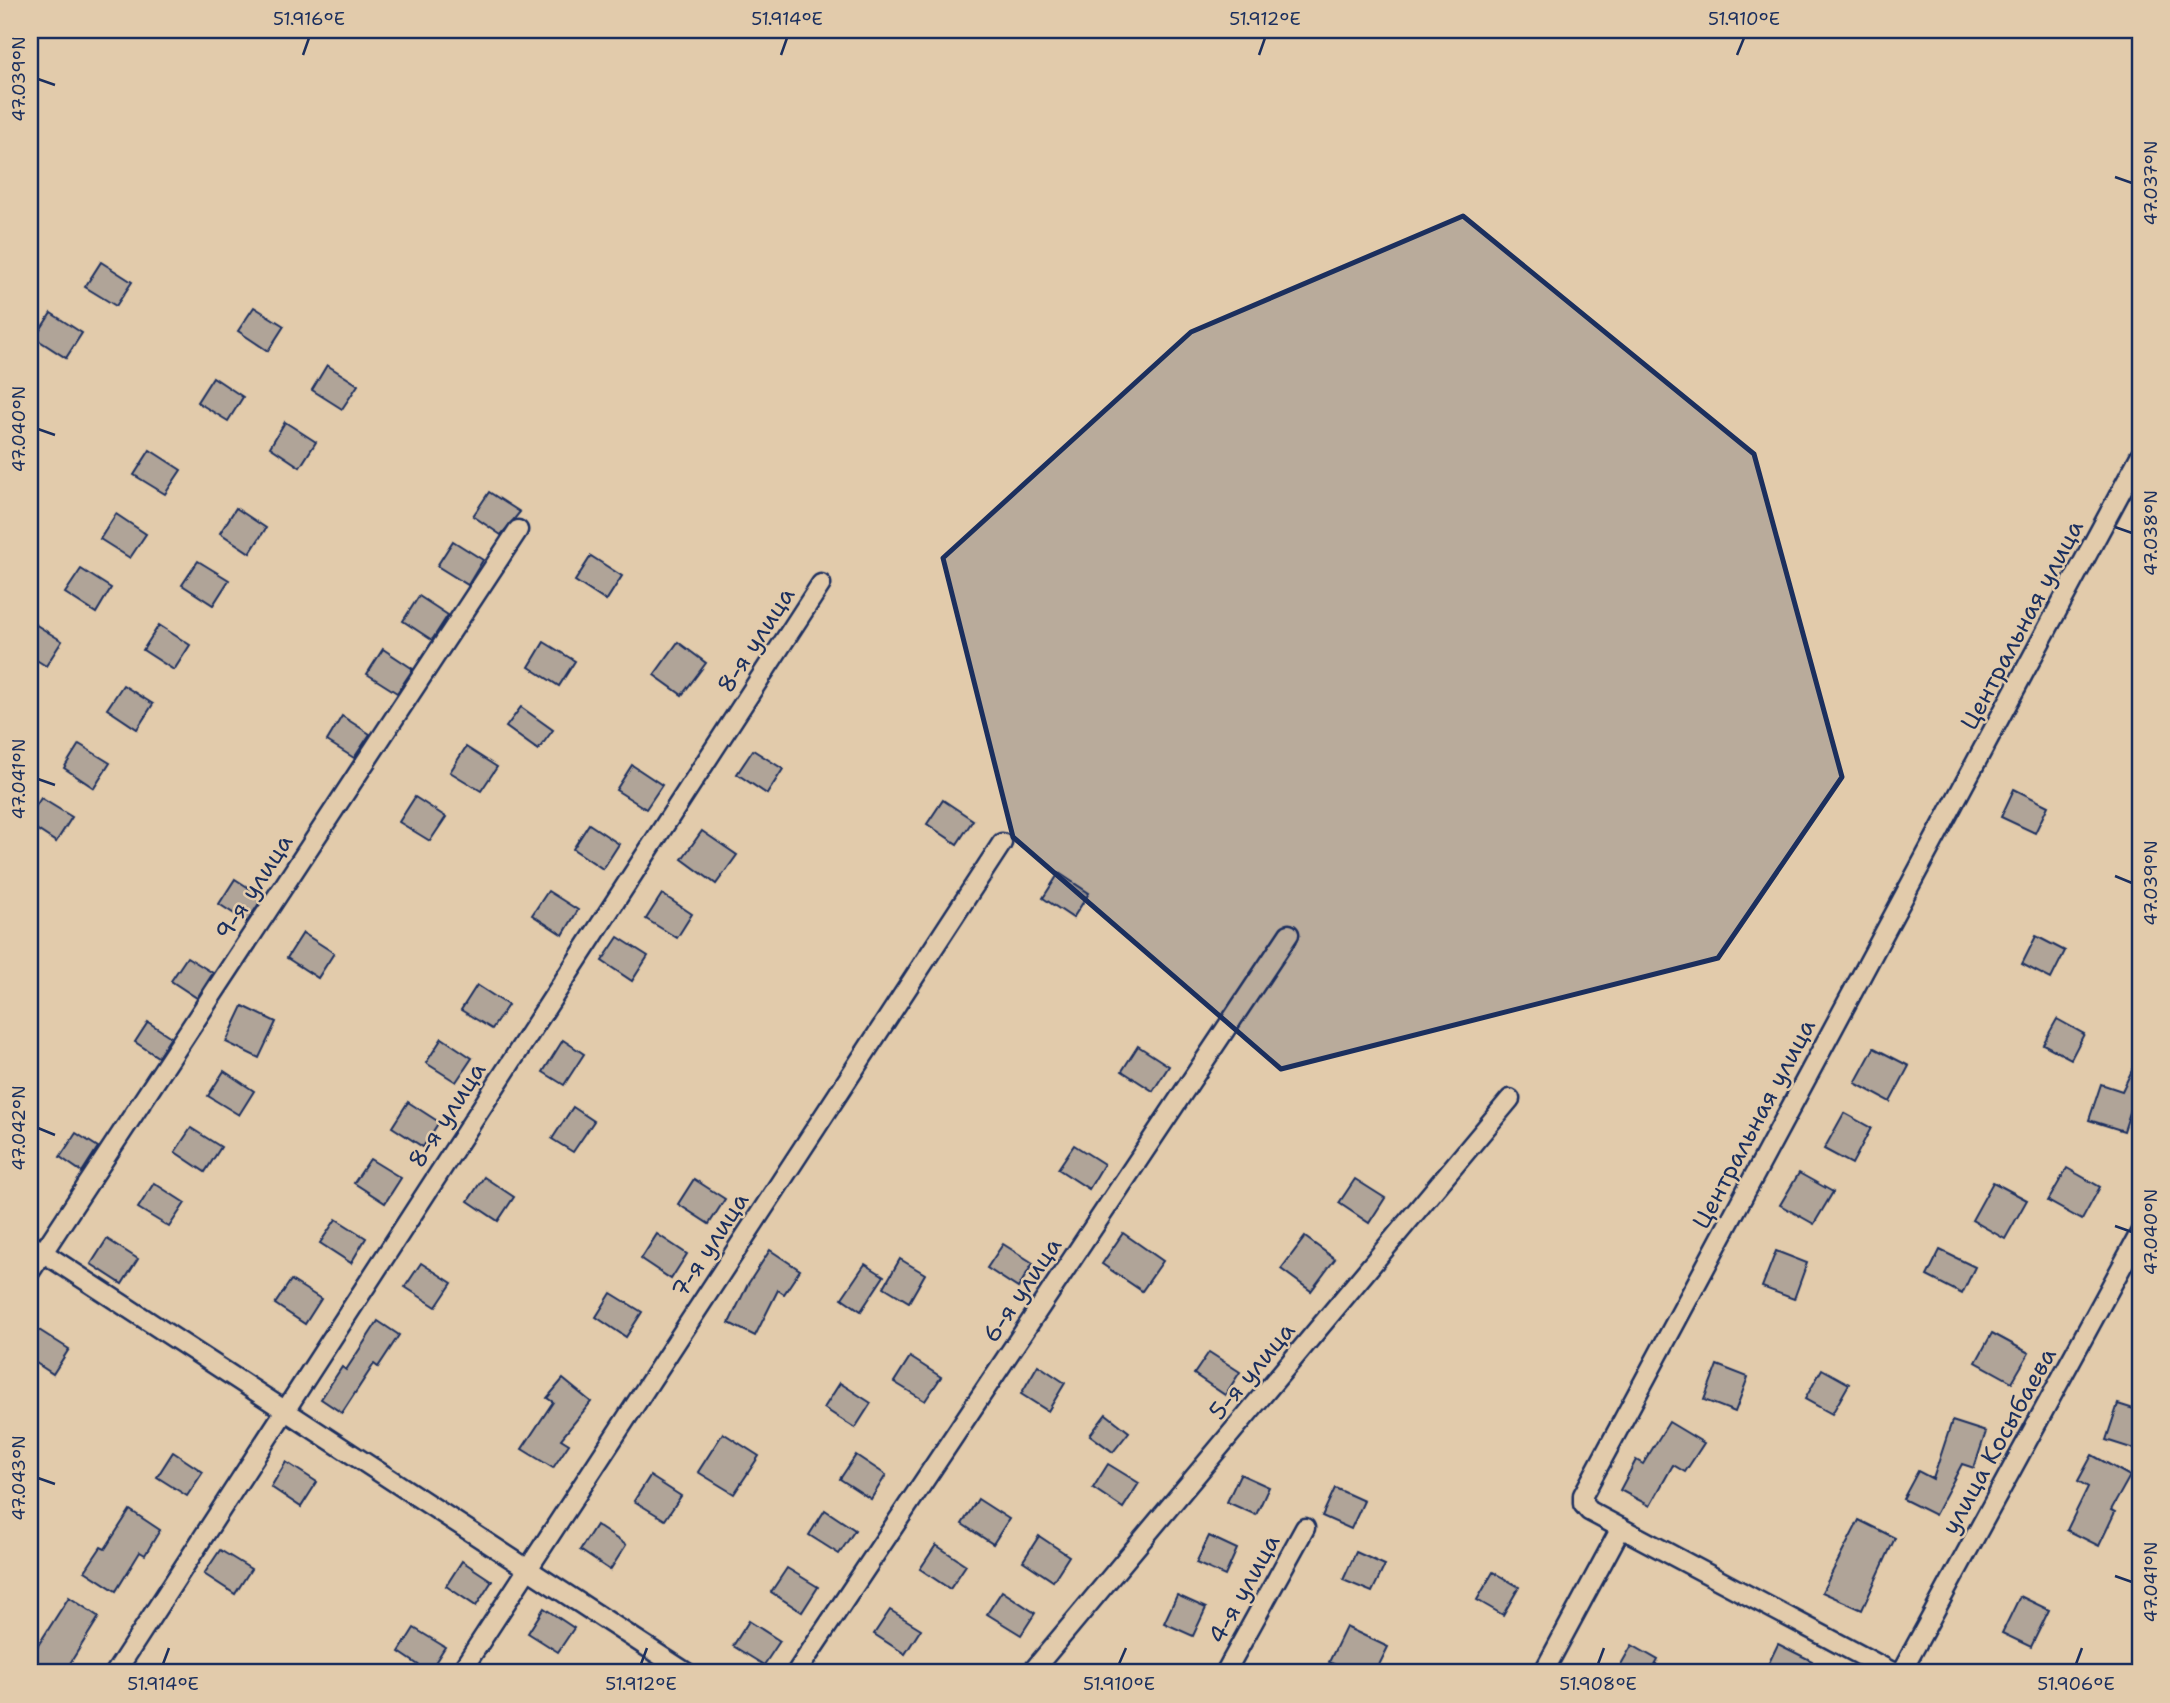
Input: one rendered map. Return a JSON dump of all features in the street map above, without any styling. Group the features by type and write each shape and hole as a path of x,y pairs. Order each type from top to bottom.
{"street":[{"name":"Центральная улица","path":"1895,1673 1589,1511 1583,1504 1583,1495 2140,456"},
{"name":"9-я улица","path":"30,1272 36,1248 518,530"},
{"name":"8-я улица","path":"115,1673 821,584"},
{"name":"7-я улица","path":"460,1673 1002,843"},
{"name":"6-я улица","path":"796,1673 1289,934"},
{"name":"5-я улица","path":"1031,1673 1510,1099"},
{"name":"улица Косыбаева","path":"1901,1673 2140,1233"},
{"path":"36,1248 687,1673"},
{"name":"4-я улица","path":"1225,1673 1305,1528"},
{"path":"1543,1673 1621,1528"}],"highlighted area":[{"path":"1463,216 1754,454 1842,777 1718,958 1281,1069 1013,837 943,558 1191,332"}],"building":[{"path":"101,262 132,282 116,306 85,287"},
{"path":"254,307 284,326 268,351 238,331"},
{"path":"51,313 82,333 66,358 35,338"},
{"path":"327,365 358,385 342,409 312,390"},
{"path":"213,377 243,397 228,421 197,402"},
{"path":"285,422 316,442 300,467 270,447"},
{"path":"150,450 181,470 165,494 134,475"},
{"path":"489,492 520,512 501,535 473,516"},
{"path":"236,508 266,528 250,553 220,533"},
{"path":"116,514 146,534 130,558 100,539"},
{"path":"453,541 483,560 468,585 437,566"},
{"path":"591,556 622,576 606,601 575,581"},
{"path":"198,561 229,580 213,605 182,585"},
{"path":"81,569 111,588 96,613 65,593"},
{"path":"419,596 448,615 432,640 403,621"},
{"path":"30,621 62,641 46,666 30,656"},
{"path":"159,625 190,645 174,670 143,650"},
{"path":"544,642 575,661 559,686 529,667"},
{"path":"678,642 706,663 682,695 654,675"},
{"path":"383,649 413,669 397,693 367,674"},
{"path":"123,685 153,704 137,729 107,709"},
{"path":"521,707 553,730 538,750 506,727"},
{"path":"342,716 370,734 354,758 327,741"},
{"path":"79,744 110,763 94,788 64,768"},
{"path":"466,747 497,767 481,791 450,772"},
{"path":"753,750 783,769 767,794 737,774"},
{"path":"632,765 662,785 646,809 616,790"},
{"path":"2014,789 2048,806 2035,833 2001,817"},
{"path":"415,797 446,817 430,841 399,822"},
{"path":"41,798 72,817 56,842 30,825 30,815"},
{"path":"943,800 973,820 957,844 927,824"},
{"path":"589,824 619,844 603,869 573,849"},
{"path":"702,831 737,855 716,884 682,859"},
{"path":"1059,873 1089,893 1073,918 1043,898"},
{"path":"235,879 263,897 247,922 219,904"},
{"path":"548,891 578,910 563,935 532,915"},
{"path":"662,894 692,914 677,938 646,919"},
{"path":"303,933 334,953 318,978 287,958"},
{"path":"2036,936 2065,951 2051,979 2022,964"},
{"path":"618,937 648,956 632,981 602,961"},
{"path":"187,957 213,973 197,998 171,981"},
{"path":"477,985 508,1005 492,1029 461,1010"},
{"path":"243,1006 276,1022 259,1058 226,1042"},
{"path":"2057,1019 2084,1034 2071,1059 2043,1044"},
{"path":"148,1022 171,1037 158,1057 135,1042"},
{"path":"442,1038 472,1058 456,1082 426,1063"},
{"path":"563,1040 584,1054 564,1085 543,1072"},
{"path":"1138,1046 1169,1066 1153,1091 1122,1071"},
{"path":"1874,1048 1909,1066 1890,1102 1855,1083"},
{"path":"2139,1056 2140,1081 2124,1131 2089,1120 2101,1084 2122,1091"},
{"path":"224,1071 254,1091 239,1115 208,1096"},
{"path":"408,1102 439,1122 423,1147 392,1127"},
{"path":"573,1107 594,1121 573,1152 552,1139"},
{"path":"1844,1113 1871,1128 1852,1164 1824,1149"},
{"path":"191,1128 221,1147 205,1172 175,1152"},
{"path":"76,1133 98,1147 82,1172 60,1157"},
{"path":"1074,1145 1104,1164 1089,1189 1058,1169"},
{"path":"370,1159 401,1178 385,1203 354,1183"},
{"path":"2067,1168 2100,1187 2082,1220 2048,1201"},
{"path":"1799,1173 1833,1192 1814,1224 1780,1205"},
{"path":"484,1177 514,1197 498,1221 468,1201"},
{"path":"694,1179 725,1199 709,1224 678,1204"},
{"path":"1355,1179 1385,1198 1369,1223 1339,1203"},
{"path":"1993,1182 2027,1200 2005,1239 1972,1220"},
{"path":"154,1183 185,1203 169,1227 138,1208"},
{"path":"336,1219 366,1238 351,1263 320,1243"},
{"path":"1123,1233 1163,1261 1142,1291 1102,1264"},
{"path":"657,1234 687,1254 671,1279 641,1259"},
{"path":"1305,1237 1335,1259 1311,1291 1281,1269"},
{"path":"107,1239 138,1259 122,1284 91,1264"},
{"path":"1003,1244 1033,1263 1018,1288 987,1268"},
{"path":"770,1250 800,1270 784,1294 778,1290 755,1336 729,1323 748,1284"},
{"path":"1940,1250 1975,1267 1962,1294 1927,1276"},
{"path":"1776,1251 1807,1263 1794,1299 1762,1287"},
{"path":"900,1259 925,1274 909,1302 884,1287"},
{"path":"421,1263 452,1283 436,1307 405,1287"},
{"path":"865,1264 884,1276 861,1311 842,1298"},
{"path":"291,1280 321,1299 305,1324 275,1304"},
{"path":"611,1293 642,1312 626,1337 596,1317"},
{"path":"378,1321 399,1335 378,1367 374,1364 342,1413 321,1399 342,1367 346,1370"},
{"path":"39,1330 69,1349 53,1374 30,1359 30,1343"},
{"path":"1992,1333 2029,1353 2012,1382 1976,1362"},
{"path":"1209,1352 1240,1372 1225,1395 1194,1374"},
{"path":"910,1357 941,1377 925,1401 894,1382"},
{"path":"1038,1365 1065,1383 1048,1411 1021,1394"},
{"path":"1717,1365 1748,1377 1735,1412 1704,1400"},
{"path":"1822,1369 1849,1384 1832,1414 1805,1399"},
{"path":"563,1379 591,1402 561,1439 569,1444 553,1468 522,1449 553,1402 547,1398"},
{"path":"840,1383 871,1403 855,1428 824,1408"},
{"path":"2118,1404 2140,1411 2140,1451 2106,1440"},
{"path":"1106,1414 1129,1432 1113,1452 1090,1435"},
{"path":"1952,1421 1986,1432 1974,1468 1962,1464 1935,1515 1903,1499 1918,1471 1933,1479"},
{"path":"1669,1422 1704,1443 1685,1472 1673,1465 1650,1506 1620,1490 1636,1460 1643,1464"},
{"path":"723,1433 759,1456 734,1494 698,1472"},
{"path":"173,1452 203,1472 187,1496 157,1477"},
{"path":"856,1455 886,1475 871,1499 840,1479"},
{"path":"2092,1455 2130,1476 2111,1510 2115,1512 2099,1546 2067,1530 2088,1487 2078,1481"},
{"path":"286,1462 317,1482 301,1507 271,1487"},
{"path":"1108,1464 1139,1483 1123,1508 1093,1488"},
{"path":"1240,1474 1269,1487 1256,1515 1227,1502"},
{"path":"650,1476 681,1496 665,1520 634,1501"},
{"path":"1335,1488 1364,1501 1351,1529 1322,1516"},
{"path":"978,1499 1009,1519 993,1544 962,1524"},
{"path":"130,1510 160,1530 145,1555 140,1552 116,1591 85,1571 101,1547 105,1549"},
{"path":"825,1510 855,1530 839,1554 809,1535"},
{"path":"1859,1520 1895,1538 1862,1610 1822,1592"},
{"path":"596,1525 626,1545 610,1570 580,1550"},
{"path":"1039,1536 1069,1556 1053,1581 1023,1561"},
{"path":"1209,1536 1237,1549 1225,1576 1196,1563"},
{"path":"936,1545 966,1565 950,1589 920,1569"},
{"path":"220,1550 251,1569 235,1594 204,1574"},
{"path":"1356,1552 1385,1565 1372,1592 1343,1580"},
{"path":"462,1561 492,1581 476,1606 446,1586"},
{"path":"787,1568 818,1587 802,1612 771,1592"},
{"path":"1493,1572 1519,1587 1503,1615 1477,1600"},
{"path":"1002,1591 1035,1613 1021,1635 987,1614"},
{"path":"1177,1595 1206,1608 1193,1636 1164,1623"},
{"path":"2020,1596 2049,1610 2031,1647 2002,1633"},
{"path":"69,1597 99,1617 64,1673 55,1673 30,1658"},
{"path":"544,1608 574,1628 558,1652 528,1633"},
{"path":"890,1610 921,1629 905,1654 874,1634"},
{"path":"749,1621 780,1641 764,1665 733,1646"},
{"path":"1346,1627 1388,1647 1375,1673 1353,1673 1329,1662"},
{"path":"414,1628 445,1647 429,1672 399,1652"},
{"path":"1778,1644 1812,1661 1806,1673 1764,1673"},
{"path":"1632,1645 1658,1660 1651,1673 1616,1673"}]}
